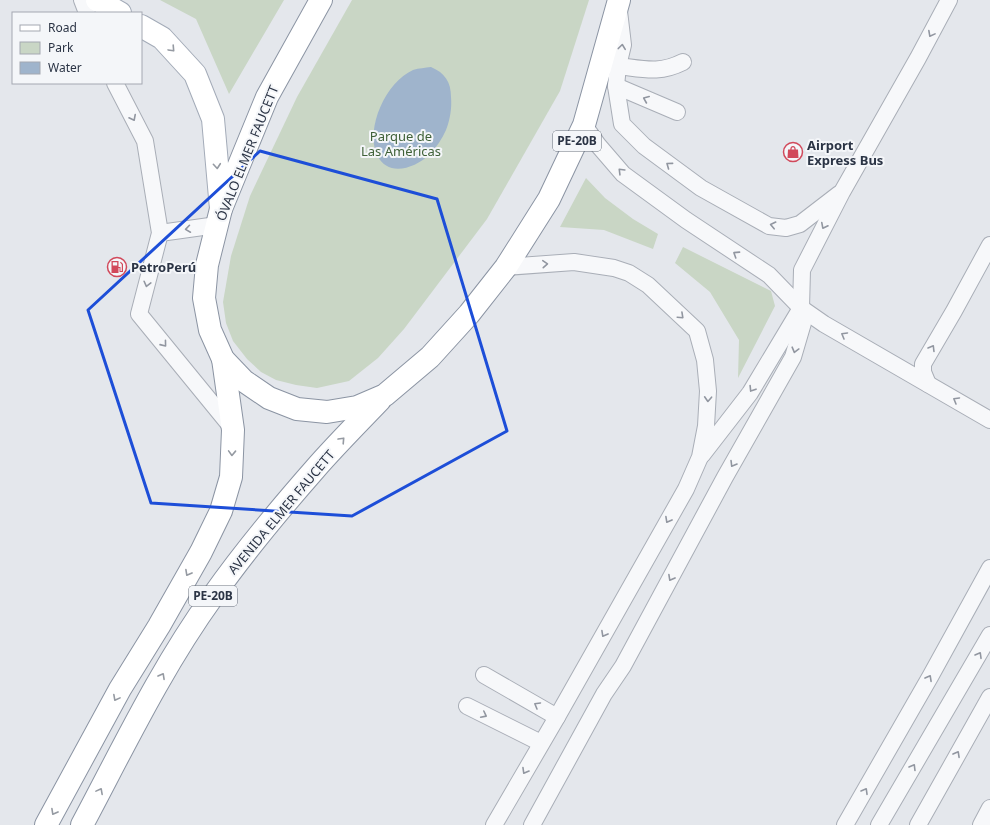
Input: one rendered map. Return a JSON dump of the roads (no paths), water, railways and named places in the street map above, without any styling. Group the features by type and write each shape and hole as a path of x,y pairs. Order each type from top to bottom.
{"main road":[{"path":"97,0 118,12"},
{"name":"ÓVALO ELMER FAUCETT","path":"321,0 267,97 219,217 207,265 204,298 210,330 223,359 244,381 269,398 297,409 327,412 357,407 385,395 430,357 469,314 506,267 549,199 584,125 619,2"},
{"path":"142,27 162,38 195,74 213,120 219,217"},
{"name":"PE-20B","path":"46,825 120,689 200,552 221,511 231,477 233,430 223,359"},
{"name":"AVENIDA ELMER FAUCETT","path":"82,825 172,659 212,597 248,549 316,468 385,395"}],"lane":[{"path":"82,0 87,12"},
{"path":"532,825 604,694 623,666 725,477 793,357 803,322 801,308 802,270 842,192 949,0"},
{"path":"619,2 623,45 618,66 616,86 622,124 644,146 701,188 770,226 786,228 800,224 842,192"},
{"path":"618,66 656,71 672,68 683,62"},
{"path":"116,84 145,141 160,233 139,314 233,430"},
{"path":"616,86 677,112"},
{"path":"584,125 598,145 623,174 686,220 769,275 801,308 824,324 990,420"},
{"path":"160,233 219,217"},
{"path":"928,384 923,372 922,364 954,311 990,245"},
{"path":"494,825 686,489 700,457 706,426 708,391 705,360 697,331 648,285 629,273 614,268 574,262 506,267"},
{"path":"700,457 750,393 801,308"},
{"path":"845,825 930,677 990,568"},
{"path":"879,825 990,635"},
{"path":"484,675 557,717"},
{"path":"918,825 990,697"},
{"path":"467,706 541,744"},
{"path":"981,825 990,808"}],"water":[{"path":"431,67 443,75 450,87 451,110 446,130 441,140 429,155 417,164 395,169 388,167 377,155 374,144 376,119 380,107 394,85 403,76 413,70"}],"place":[{"name":"Airport Express Bus","path":"793,152"},
{"name":"PetroPerú","path":"117,267"}],"park label":[{"name":"Parque de Las Américas","path":"401,144"}]}
